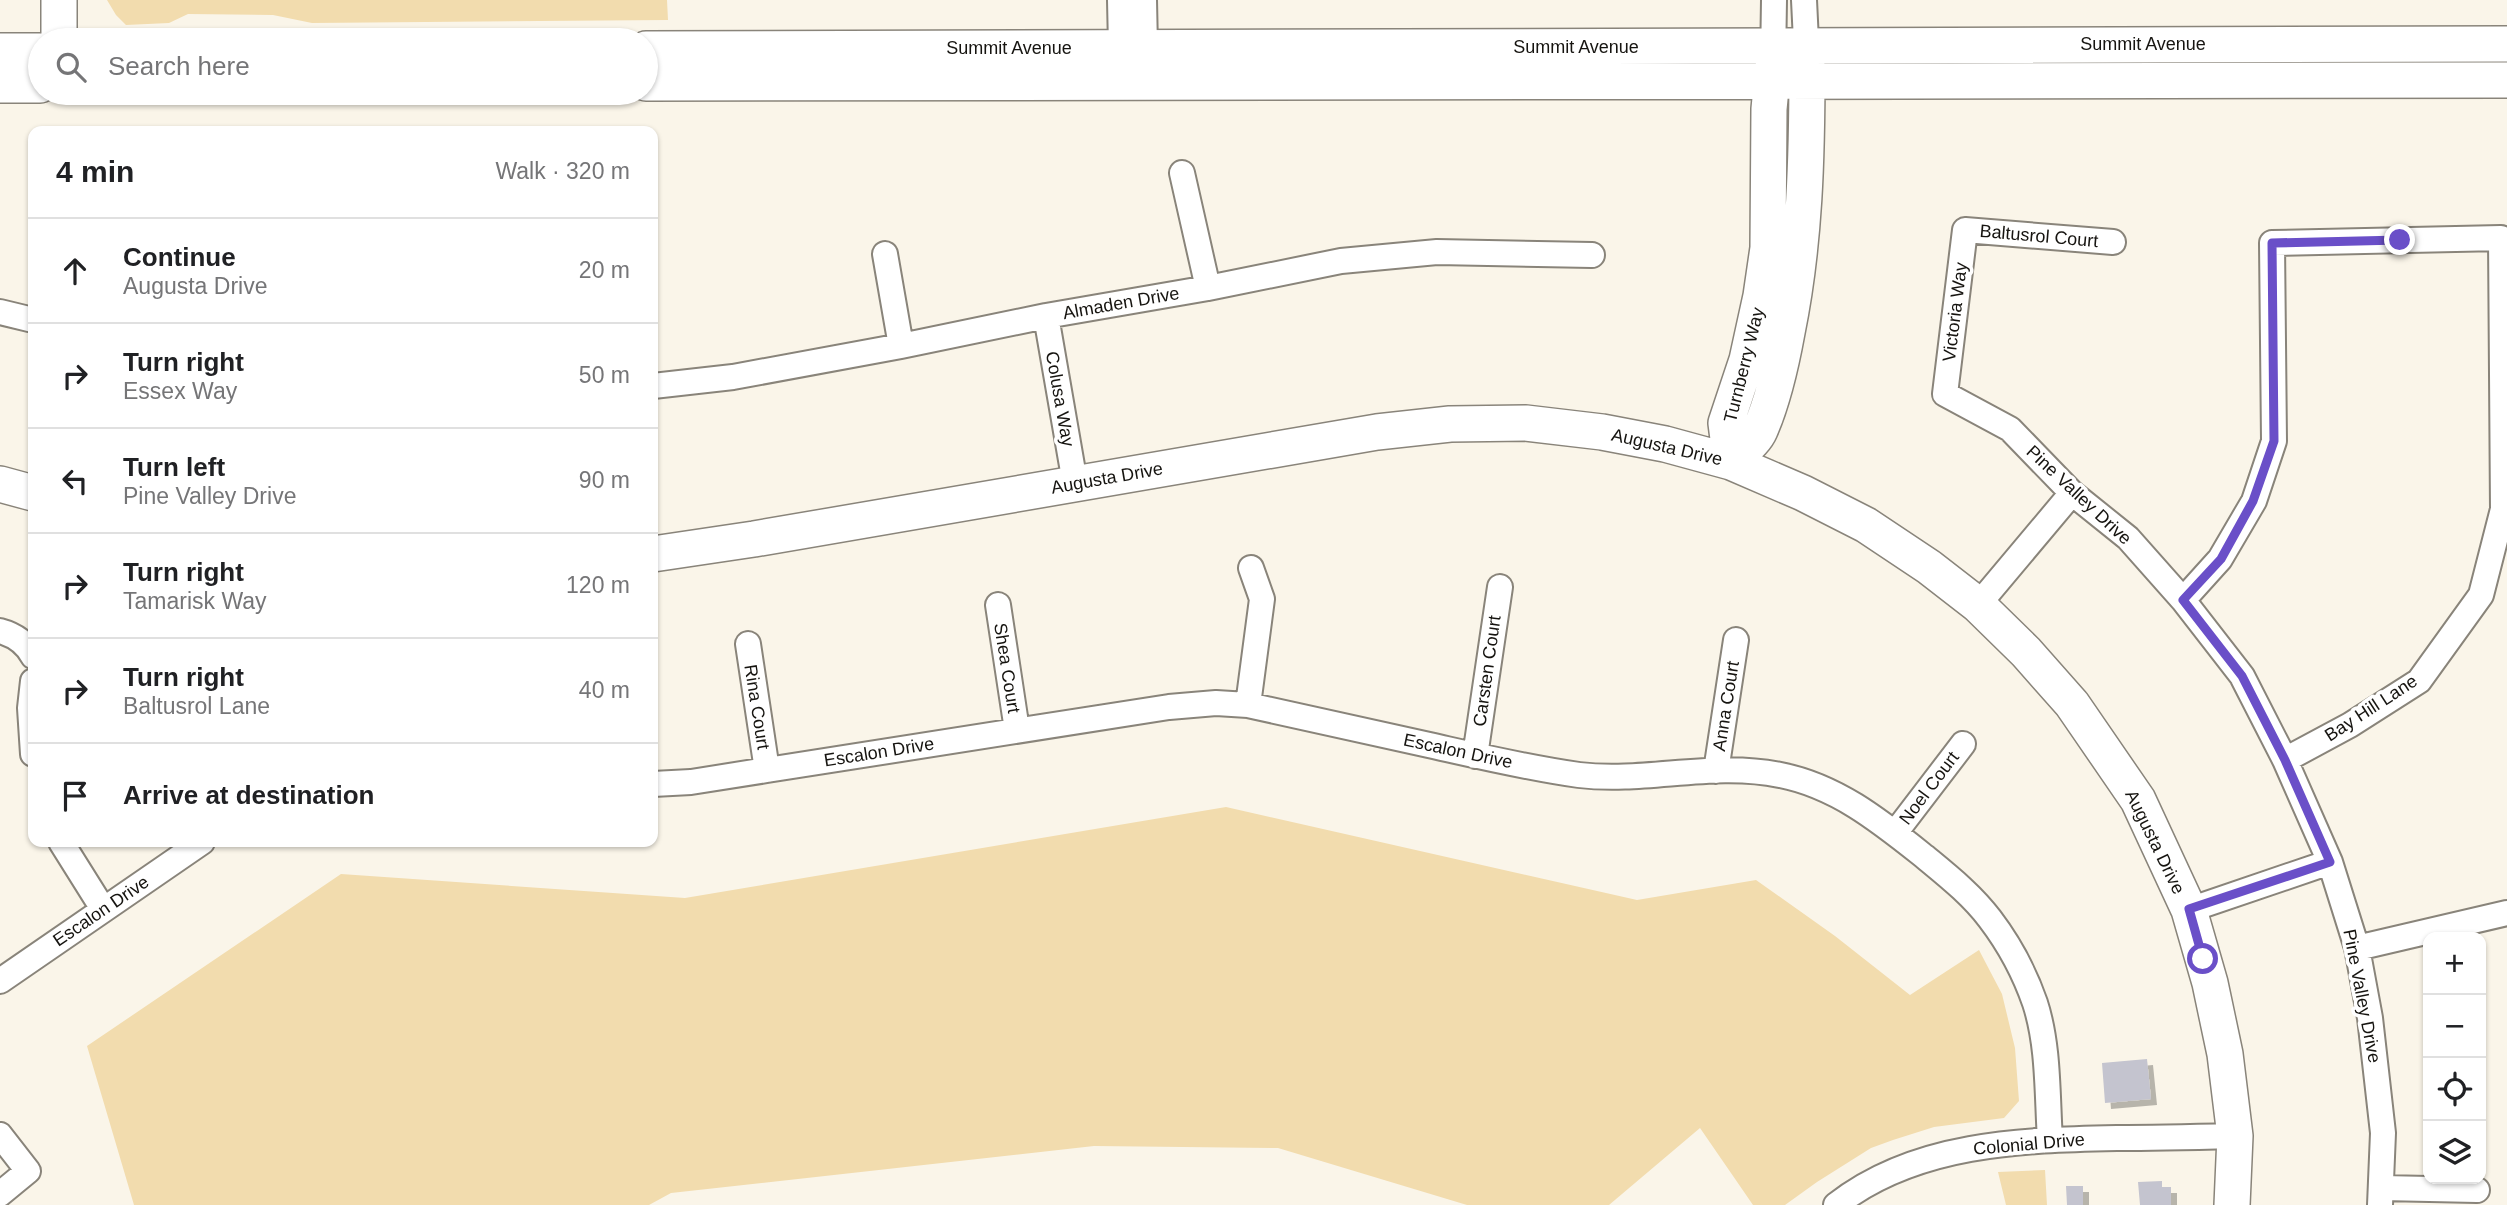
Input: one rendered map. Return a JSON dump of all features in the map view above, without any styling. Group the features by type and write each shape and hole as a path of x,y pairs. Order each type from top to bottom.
{"main road":[{"path":"59,0 59,28"},
{"name":"Summit Avenue","path":"658,83 1790,65 2507,44"},
{"name":"Summit Avenue","path":"658,49 1133,47 1790,65 2507,80"},
{"path":"0,51 28,51"},
{"name":"Turnberry Way","path":"1731,462 1759,433 1781,366 1794,302 1806,184 1790,65"},
{"path":"0,85 28,85"},
{"name":"Augusta Drive","path":"658,553 1377,432 1450,424 1526,423 1602,432 1665,444 1731,462 1803,493 1866,525 1930,568 1978,605 2026,652 2072,704 2138,800 2189,909 2210,983 2225,1054 2235,1136 2232,1205"},
{"path":"0,484 28,492"}],"street":[{"path":"1120,0 1133,47"},
{"path":"1133,47 1144,0"},
{"path":"1774,0 1790,65"},
{"path":"1790,65 1804,0"},
{"path":"1182,173 1208,288"},
{"name":"Baltusrol Court","path":"1965,230 2113,242"},
{"name":"Victoria Way","path":"1945,394 1965,230"},
{"name":"Bay Hill Lane","path":"2183,600 2221,559 2253,501 2274,441 2272,243 2501,238 2502,509 2482,595 2419,681 2285,760"},
{"name":"Almaden Drive","path":"658,385 733,377 1341,261 1437,252 1592,255"},
{"path":"885,254 901,346"},
{"path":"0,312 28,319"},
{"name":"Colusa Way","path":"1046,316 1075,483"},
{"name":"Pine Valley Drive","path":"1945,394 2010,429 2072,493 2128,538 2183,600 2242,676 2285,760 2330,862 2357,948 2378,1080 2383,1133 2381,1197"},
{"path":"1978,605 2072,493"},
{"path":"1248,705 1262,598 1251,568"},
{"name":"Carsten Court","path":"1475,756 1500,587"},
{"name":"Shea Court","path":"998,605 1017,730"},
{"path":"0,631 17,638 28,648"},
{"name":"Anna Court","path":"1716,771 1736,640"},
{"name":"Rina Court","path":"748,644 767,771"},
{"name":"Escalon Drive","path":"658,785 767,771 1169,706 1216,703 1248,705 1475,756 1594,776 1757,772 1806,782 1832,792 1895,833 1970,896 1990,919 2022,972 2035,1005 2047,1077 2050,1140"},
{"name":"Noel Court","path":"1895,833 1962,744"},
{"path":"64,847 103,909"},
{"name":"Escalon Drive","path":"0,981 195,847"},
{"path":"2189,909 2330,862"},
{"path":"2357,948 2507,912"},
{"path":"0,1135 27,1171 0,1194"},
{"name":"Colonial Drive","path":"1836,1205 1852,1193 1904,1167 1967,1149 2050,1140 2235,1136"},
{"path":"2381,1197 2477,1190"}],"shaded area":[{"path":"107,0 667,0 668,20 312,23 273,15 188,14 169,23 126,25"},
{"path":"1226,807 1637,900 1756,880 1835,936 1910,995 1979,950 2002,994 2015,1048 2019,1101 2004,1118 1934,1127 1871,1148 1785,1205 1753,1205 1700,1128 1609,1205 1467,1205 1278,1148 1094,1146 671,1193 649,1205 134,1205 87,1046 341,874 685,898"},
{"path":"2045,1170 2047,1205 2006,1205 1998,1172"}],"building":[{"path":"2147,1059 2151,1099 2105,1103 2102,1063"},
{"path":"2162,1181 2162,1187 2171,1187 2171,1205 2140,1205 2138,1182"},
{"path":"2066,1186 2083,1186 2083,1205 2067,1205"}],"route":[{"path":"2203,959 2189,909 2330,862 2285,760 2242,676 2183,600 2221,559 2253,501 2274,441 2272,243 2400,240"}]}
